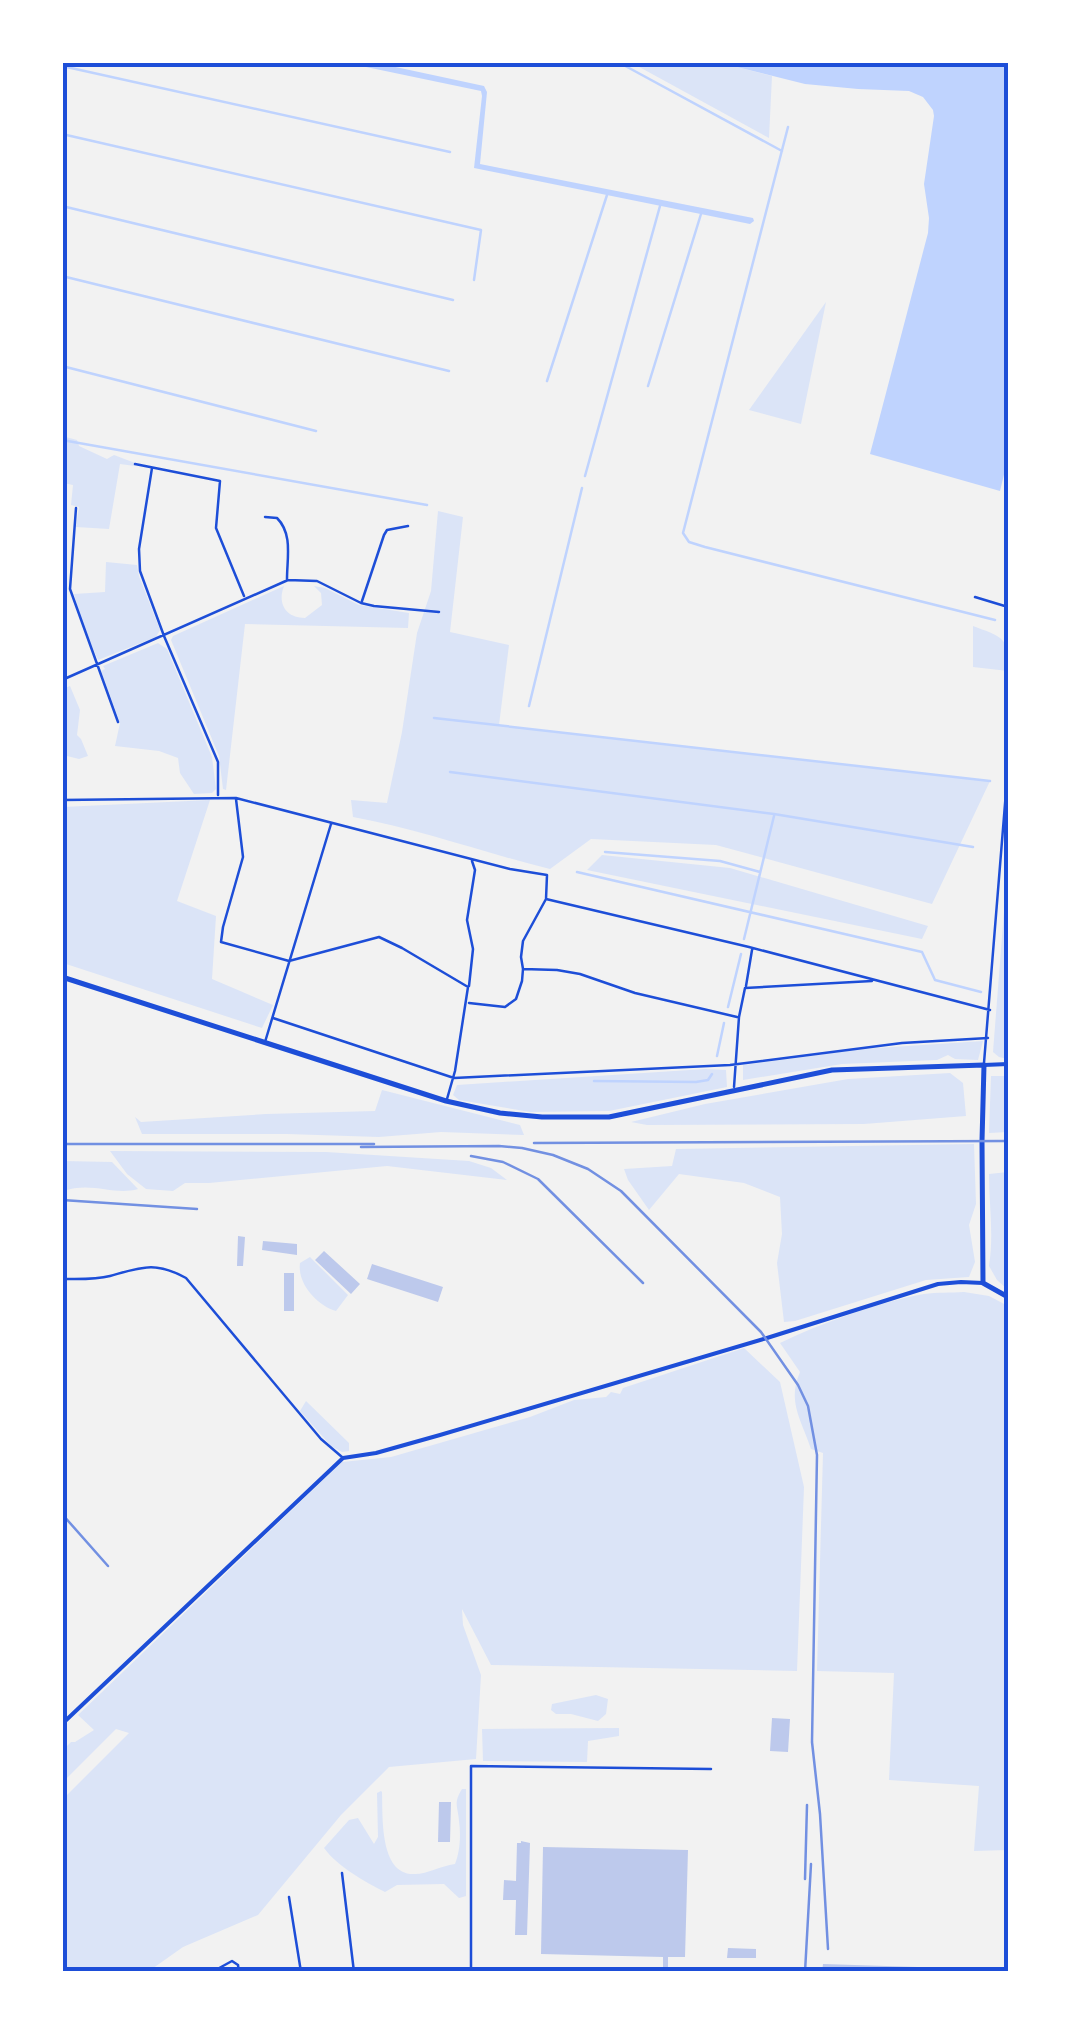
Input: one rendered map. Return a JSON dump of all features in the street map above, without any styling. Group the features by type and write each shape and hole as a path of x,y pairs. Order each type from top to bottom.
{"main road":[{"path":"62,976 446,1101 500,1114 609,1117 846,1068 984,1064 983,1283 1008,1297"}],"street":[{"path":"135,464 216,478 221,483 216,528 245,598"},
{"path":"152,468 139,549 142,578 218,762 218,798"},
{"path":"76,508 70,589 118,722"},
{"path":"265,517 277,518 284,526 289,544 288,580"},
{"path":"361,603 384,534 408,526"},
{"path":"62,680 288,580 317,581 361,603 439,612"},
{"path":"975,597 1008,607"},
{"path":"1008,767 984,1064 1008,1064"},
{"path":"236,798 243,857 220,942 289,961 378,937 468,987"},
{"path":"62,800 236,798 510,870 548,875 546,899 523,941 523,969 516,1000 505,1006 468,1003"},
{"path":"264,1043 331,823"},
{"path":"446,1101 468,1003 473,949 467,924 475,870 470,860"},
{"path":"546,899 990,1010"},
{"path":"734,1090 739,1017 752,948"},
{"path":"523,969 580,974 635,993 739,1017"},
{"path":"745,988 878,980"},
{"path":"273,1018 454,1078 736,1064 902,1043 988,1038"},
{"path":"62,1280 90,1280 143,1266 164,1268 186,1278 321,1439 343,1458"},
{"path":"62,1724 343,1458 376,1454 424,1440 938,1284 983,1283"},
{"path":"472,1972 471,1766 711,1769"},
{"path":"342,1873 354,1972"},
{"path":"290,1896 301,1972"},
{"path":"212,1972 232,1961 239,1972"}],"shaded area":[{"path":"632,63 721,63 772,76 769,138"},
{"path":"826,302 801,424 749,410"},
{"path":"62,436 77,440 79,446 107,459 114,455 135,463 120,464 109,529 76,527 79,507 71,505 73,485 63,483"},
{"path":"438,511 463,517 450,632 509,645 499,725 990,781 932,904 716,845 591,839 550,869 353,817 351,800 387,803 417,633 431,591"},
{"path":"106,562 137,565 160,630 156,637 98,660 74,594 105,592"},
{"path":"284,586 283,604 293,616 305,618 322,605 321,593 314,586 359,605 409,613 408,628 245,624 226,790 219,756 171,640"},
{"path":"973,626 1002,640 1008,671 973,667"},
{"path":"158,643 167,649 212,757 216,789 212,793 194,794 180,773 178,758 159,751 115,746 120,723 101,671 103,666"},
{"path":"70,686 80,710 77,735 88,756 79,759 63,755 63,689"},
{"path":"210,800 177,901 216,916 212,979 273,1005 262,1028 63,963 63,807"},
{"path":"602,855 730,868 928,926 922,939 587,870"},
{"path":"1008,860 1008,1059 993,1052"},
{"path":"983,1041 978,1060 948,1055 937,1060 842,1064 743,1080 743,1065 862,1049"},
{"path":"726,1070 727,1087 609,1111 530,1112 459,1100 453,1095 457,1085"},
{"path":"950,1073 963,1083 966,1116 864,1124 631,1122 705,1104 848,1079"},
{"path":"991,1076 1008,1076 1008,1132 989,1133"},
{"path":"382,1090 520,1125 524,1135 142,1134 135,1117 141,1122 375,1111"},
{"path":"974,1144 976,1204 969,1225 975,1262 969,1277 926,1280 784,1322 777,1263 782,1234 780,1197 744,1183 679,1174 649,1210 624,1169 672,1166 676,1149"},
{"path":"110,1151 326,1152 469,1161 491,1168 507,1180 387,1166 185,1183 173,1191 146,1189 127,1174"},
{"path":"63,1161 112,1162 138,1189 84,1187 63,1191"},
{"path":"1008,1172 1008,1290 989,1266 989,1174"},
{"path":"310,1257 348,1295 336,1311 316,1299 305,1286 300,1263"},
{"path":"964,1292 989,1296 1008,1306 1008,1850 974,1851 979,1786 889,1780 894,1673 817,1671 823,1453 811,1449 795,1402 800,1372 780,1343 889,1302 924,1294"},
{"path":"744,1348 780,1382 804,1487 797,1671 491,1665 462,1609 463,1625 481,1675 476,1759 389,1767 341,1815 258,1915 183,1947 149,1971 63,1971 63,1799 129,1733 116,1729 63,1782 63,1750 94,1730 78,1715 342,1462 391,1457 530,1417 574,1400 606,1397 611,1392 620,1394 623,1388"},
{"path":"306,1401 349,1443 349,1451 331,1446 300,1411"},
{"path":"596,1695 608,1699 606,1714 598,1721 551,1710 552,1704"},
{"path":"619,1728 619,1736 588,1741 587,1762 483,1761 482,1729"},
{"path":"462,1789 466,1789 466,1896 459,1898 444,1884 397,1885 385,1892 344,1867 324,1848 349,1820 358,1818 374,1844 378,1837 377,1793 381,1791 385,1843 395,1865 403,1872 415,1874 455,1864 460,1838 457,1802"}],"water":[{"path":"347,63 377,63 484,86 487,92 480,164 754,221 750,224 474,168 481,91"},
{"path":"721,63 1008,63 1008,458 1000,491 870,454 928,233 924,184 933,110 923,97 909,91 805,84"}],"building":[{"path":"238,1236 245,1237 243,1266 237,1266"},
{"path":"263,1241 297,1244 297,1255 262,1250"},
{"path":"324,1251 360,1284 351,1294 315,1260"},
{"path":"372,1264 443,1287 438,1302 367,1279"},
{"path":"284,1273 294,1273 294,1311 284,1311"},
{"path":"772,1718 790,1719 788,1752 770,1751"},
{"path":"439,1802 451,1802 450,1842 438,1842"},
{"path":"517,1843 530,1843 527,1935 515,1935 516,1900 503,1900 504,1880 516,1881"},
{"path":"543,1847 688,1850 685,1957 668,1957 668,1972 663,1972 663,1957 541,1954"},
{"path":"728,1948 756,1949 756,1958 727,1958"},
{"path":"823,1964 949,1968 949,1972 822,1972"}],"waterway":[{"path":"618,62 782,151"},
{"path":"62,66 450,152"},
{"path":"788,127 683,533 689,542 705,547 995,620"},
{"path":"62,134 481,230 474,280"},
{"path":"547,381 607,195"},
{"path":"62,206 453,300"},
{"path":"585,476 660,206"},
{"path":"648,386 701,214"},
{"path":"62,276 449,371"},
{"path":"62,366 316,431"},
{"path":"62,440 427,505"},
{"path":"529,706 582,488"},
{"path":"434,718 990,781"},
{"path":"450,772 774,814 973,847"},
{"path":"744,939 774,816"},
{"path":"605,852 720,861 760,872"},
{"path":"577,872 922,952 935,980 981,992"},
{"path":"728,1007 741,954"},
{"path":"717,1056 724,1023"},
{"path":"594,1081 696,1082 708,1080 712,1074"}],"railway":[{"path":"534,1143 1008,1141"},
{"path":"62,1144 374,1144"},
{"path":"361,1147 522,1148 588,1169 621,1191 761,1332 798,1385 808,1406 817,1455 812,1742 828,1949"},
{"path":"471,1156 503,1162 538,1179 643,1283"},
{"path":"62,1200 197,1209"},
{"path":"62,1514 108,1566"},
{"path":"805,1879 807,1805"},
{"path":"805,1972 811,1864"}]}
